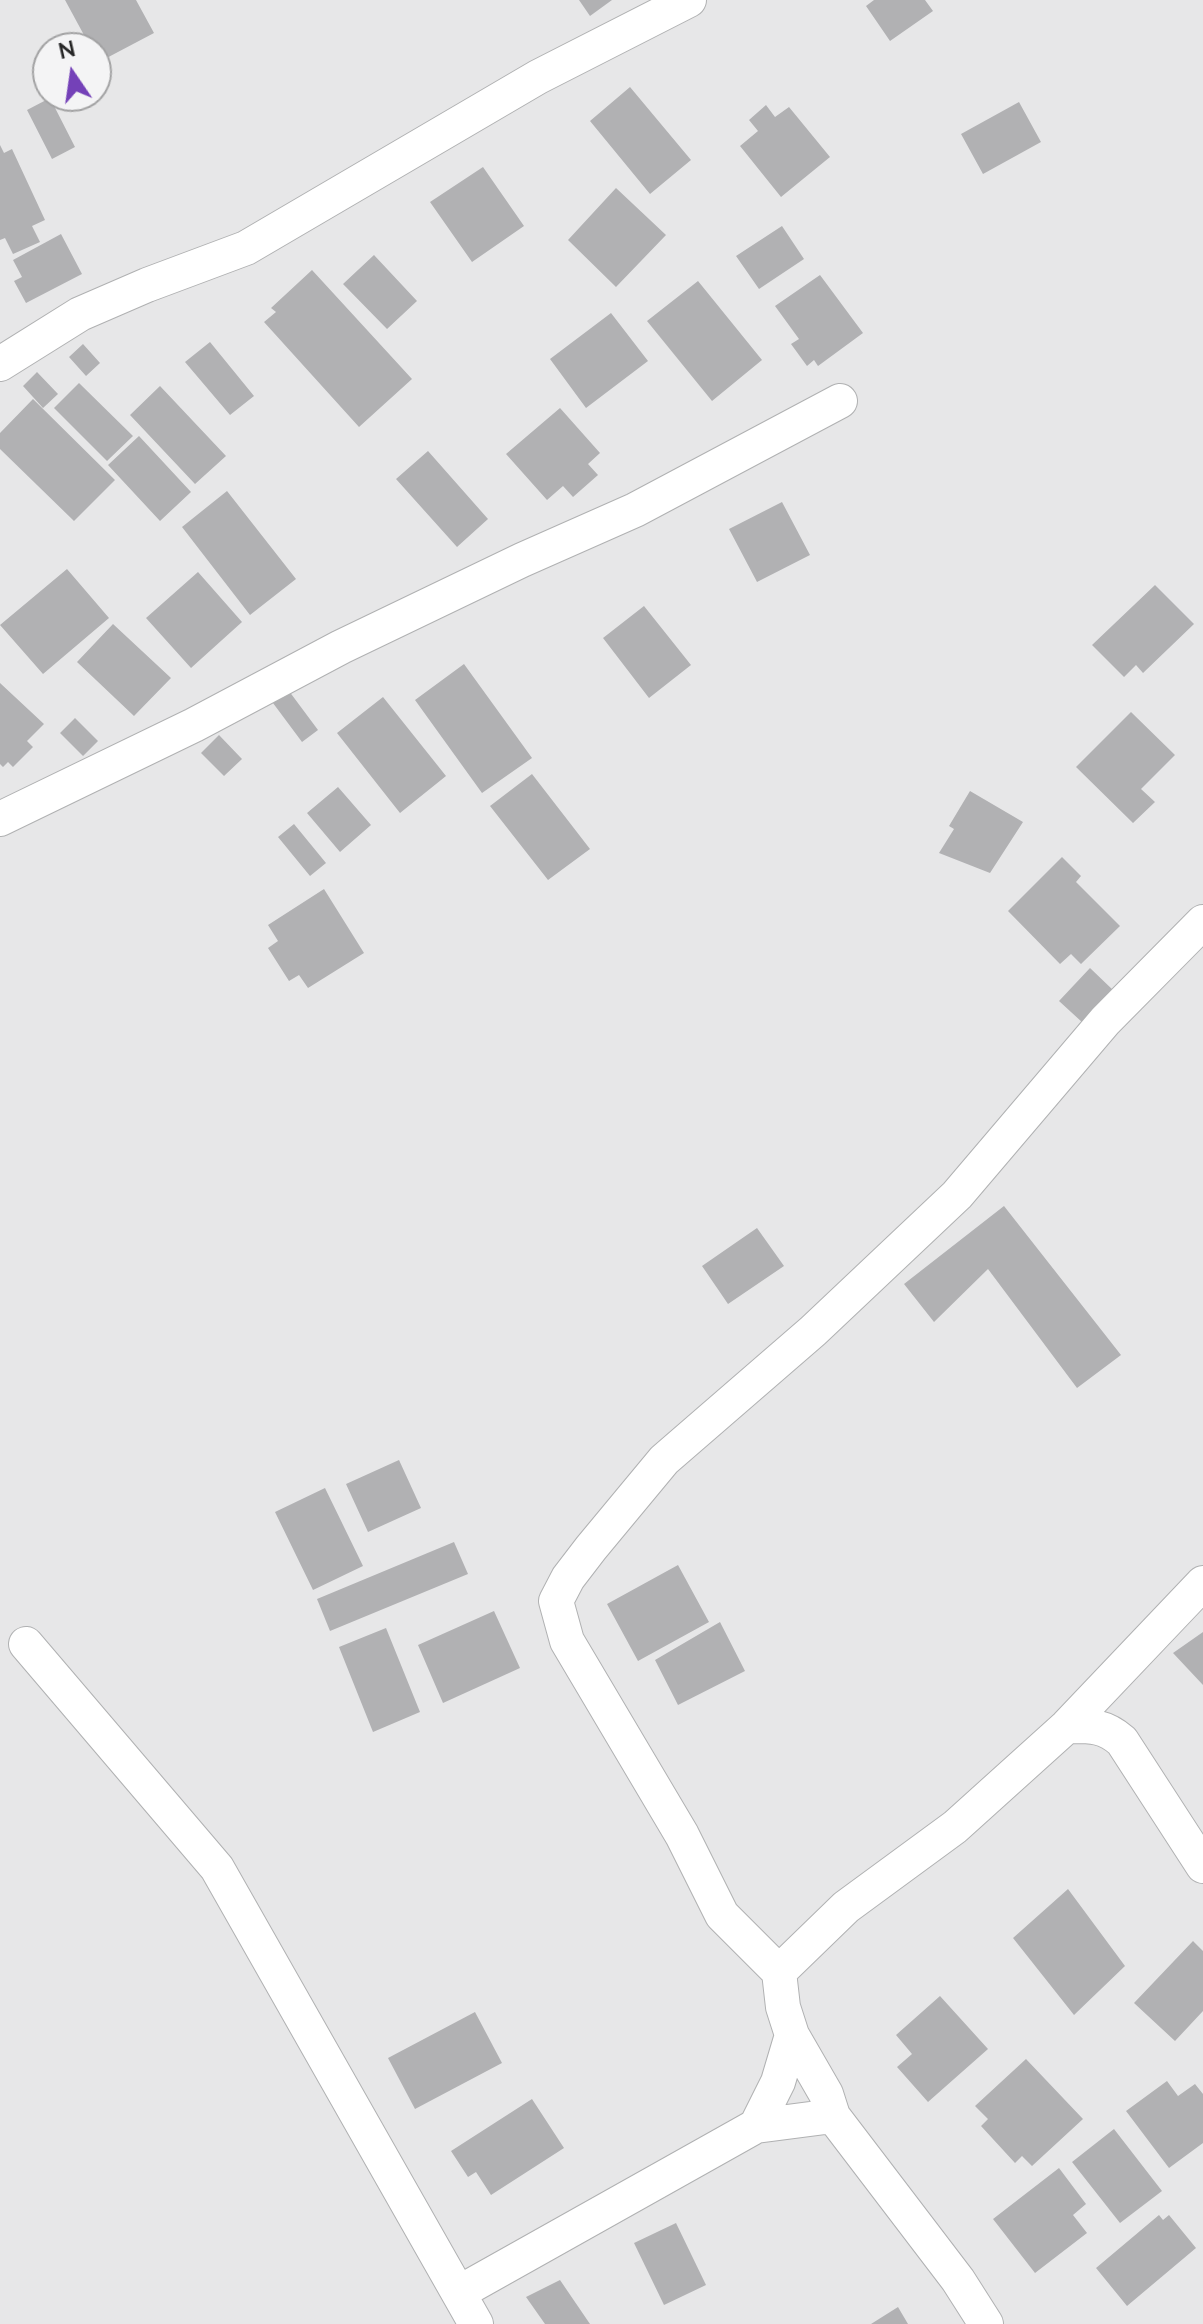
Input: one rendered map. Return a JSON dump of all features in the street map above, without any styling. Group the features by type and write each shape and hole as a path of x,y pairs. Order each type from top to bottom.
{"street":[{"path":"0,364 80,314 246,248 538,77 689,0"},
{"path":"0,819 194,725 341,647 522,560 635,510 840,401"},
{"path":"986,2324 958,2280 833,2116 826,2094 792,2035 783,2007 779,1972 722,1915 682,1835 567,1641 556,1601 568,1578 664,1460 813,1331 957,1195 1105,1021 1203,922"},
{"path":"779,1972 846,1907 955,1827 1067,1726 1203,1583"},
{"path":"26,1644 217,1868 476,2324"},
{"path":"1067,1726 1096,1725 1111,1731 1122,1741 1203,1866"},
{"path":"756,2126 778,2082 792,2035"},
{"path":"460,2292 756,2126 833,2116"}],"building":[{"path":"65,0 136,0 154,33 112,55 112,32 82,32"},
{"path":"579,0 612,0 590,16"},
{"path":"874,0 925,0 933,11 890,41 866,6"},
{"path":"630,87 691,160 650,194 590,121"},
{"path":"1019,102 1041,142 983,174 961,134"},
{"path":"766,105 775,117 789,107 830,157 781,197 740,146 758,131 749,120"},
{"path":"32,107 32,112 57,112 75,147 52,159 27,110"},
{"path":"0,145 4,153 12,149 45,220 32,226 40,242 13,254 5,238 0,240"},
{"path":"483,167 524,226 472,262 430,202"},
{"path":"616,188 666,235 616,287 568,240"},
{"path":"782,226 804,259 759,289 736,256"},
{"path":"61,234 82,274 26,303 14,281 22,277 13,260"},
{"path":"374,255 417,301 387,329 343,284"},
{"path":"312,270 412,379 359,427 264,322 276,312 271,308"},
{"path":"820,275 863,333 818,366 814,360 807,366 791,344 799,339 775,306"},
{"path":"698,281 762,360 712,401 647,321"},
{"path":"611,313 648,361 586,408 550,359"},
{"path":"210,342 254,396 230,415 185,362"},
{"path":"83,344 100,363 86,376 69,357"},
{"path":"37,372 58,394 43,408 23,386"},
{"path":"79,383 133,436 107,461 54,408"},
{"path":"160,386 226,456 195,484 130,415"},
{"path":"33,399 115,480 74,521 0,449 0,433"},
{"path":"560,408 600,453 588,464 598,475 573,497 563,486 547,500 506,454"},
{"path":"139,436 191,492 160,521 108,465"},
{"path":"428,451 488,519 457,547 396,479"},
{"path":"227,491 296,579 250,615 182,527"},
{"path":"782,502 810,555 757,582 729,529"},
{"path":"67,569 109,618 43,674 0,625"},
{"path":"198,572 242,622 191,668 146,618"},
{"path":"1155,585 1194,624 1143,673 1136,665 1124,677 1092,645"},
{"path":"644,606 691,665 649,698 603,638"},
{"path":"113,624 171,678 134,716 77,662"},
{"path":"464,664 532,758 482,793 415,700"},
{"path":"0,683 44,724 27,741 33,747 13,767 8,762 3,767 0,764"},
{"path":"286,687 318,730 302,742 270,699"},
{"path":"383,697 446,776 400,813 337,733"},
{"path":"1131,712 1175,755 1141,789 1155,802 1133,823 1076,767"},
{"path":"75,718 98,741 83,756 60,733"},
{"path":"219,735 242,759 224,776 201,753"},
{"path":"532,774 590,849 548,880 490,806"},
{"path":"338,787 371,825 340,852 307,813"},
{"path":"970,791 1023,822 990,873 939,853 954,829 949,826"},
{"path":"294,824 326,863 310,876 278,837"},
{"path":"1062,857 1081,876 1076,882 1120,926 1081,964 1071,954 1060,964 1008,911"},
{"path":"324,889 364,953 308,988 299,975 289,981 268,948 278,941 268,925"},
{"path":"1090,968 1114,991 1083,1023 1059,1001"},
{"path":"1004,1206 1121,1355 1077,1388 988,1269 934,1322 904,1284"},
{"path":"757,1228 784,1266 728,1304 702,1266"},
{"path":"399,1460 421,1508 368,1532 346,1484"},
{"path":"325,1488 363,1566 313,1590 275,1512"},
{"path":"454,1542 468,1574 330,1631 317,1599"},
{"path":"678,1565 709,1622 638,1661 607,1604"},
{"path":"494,1611 520,1668 443,1703 418,1645"},
{"path":"720,1622 745,1671 678,1705 655,1660"},
{"path":"386,1628 420,1712 373,1732 339,1647"},
{"path":"1203,1632 1203,1685 1173,1653"},
{"path":"1068,1889 1125,1966 1074,2015 1013,1938"},
{"path":"1193,1941 1203,1951 1203,2011 1175,2041 1134,2003"},
{"path":"940,1996 988,2049 928,2102 897,2067 912,2054 896,2035"},
{"path":"475,2012 502,2063 415,2109 388,2058"},
{"path":"1026,2059 1083,2119 1032,2166 1022,2156 1015,2163 981,2126 988,2119 975,2106"},
{"path":"1167,2081 1178,2096 1195,2084 1203,2094 1203,2143 1169,2168 1126,2111"},
{"path":"532,2099 564,2148 491,2195 476,2172 468,2177 451,2151"},
{"path":"1114,2129 1162,2191 1120,2223 1072,2162"},
{"path":"1059,2168 1086,2204 1073,2215 1087,2233 1035,2273 993,2219"},
{"path":"1159,2215 1163,2220 1169,2215 1196,2248 1127,2306 1096,2268"},
{"path":"676,2223 706,2285 664,2305 634,2243"},
{"path":"560,2280 590,2324 545,2324 526,2297"},
{"path":"898,2307 908,2324 871,2324"}]}
